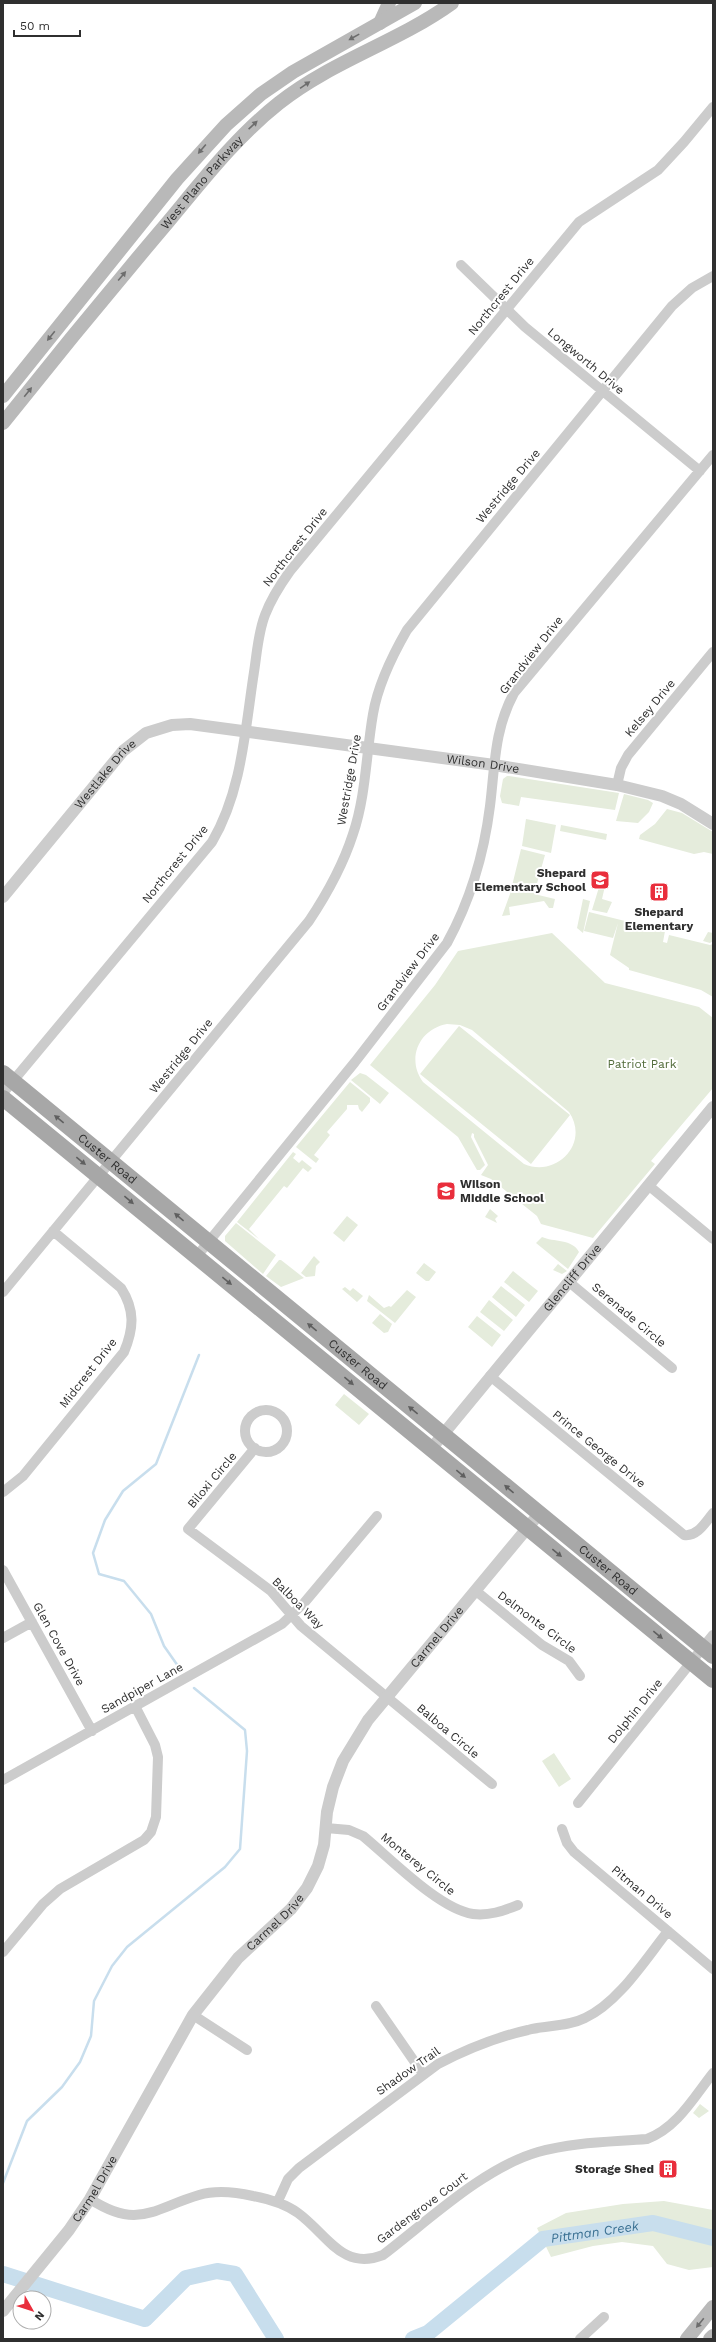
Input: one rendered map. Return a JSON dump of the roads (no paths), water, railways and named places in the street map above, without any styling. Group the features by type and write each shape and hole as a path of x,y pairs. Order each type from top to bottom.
{"main road":[{"path":"380,23 389,3"},
{"name":"West Plano Parkway","path":"3,423 212,169 252,126 281,102 325,71 422,22 452,3"},
{"path":"414,4 422,22"},
{"name":"West Plano Parkway","path":"3,396 177,179 226,125 261,94 293,72 414,4"},
{"path":"80,301 93,312"},
{"name":"Custer Road","path":"6,1082 112,1161 708,1652"},
{"name":"Custer Road","path":"3,1098 713,1680"},
{"path":"687,2339 713,2307"},
{"path":"710,2339 713,2336"}],"street":[{"name":"Northcrest Drive","path":"6,1082 212,842 226,815 232,797 245,731 259,640 265,615 276,592 296,565 579,222 658,170 713,107"},
{"name":"Longworth Drive","path":"461,265 525,327 602,392 700,471"},
{"name":"Westridge Drive","path":"3,1292 309,921 322,901 340,867 353,834 359,812 373,713 381,685 407,630 681,296 713,276"},
{"name":"Grandview Drive","path":"197,1256 389,1019 448,943 458,923 472,886 483,849 490,806 494,765 504,713 514,693 713,455"},
{"name":"Kelsey Drive","path":"617,785 621,768 628,755 711,659"},
{"name":"Westlake Drive","path":"3,897 123,751 146,733 172,724 190,724 245,731"},
{"name":"Wilson Drive","path":"245,731 494,765 617,785 665,797 713,824"},
{"name":"Glencliff Drive","path":"431,1449 713,1107"},
{"path":"648,1185 713,1239"},
{"name":"Midcrest Drive","path":"3,1492 23,1476 124,1352 131,1336 132,1314 127,1298 121,1288 53,1231"},
{"name":"Serenade Circle","path":"569,1282 672,1368"},
{"name":"Prince George Drive","path":"490,1376 684,1535 692,1535 713,1513"},
{"name":"Biloxi Circle","path":"262,1410 270,1410 277,1413 287,1426 284,1442 271,1451 255,1448 246,1436 246,1428 249,1420 254,1414 262,1410"},
{"name":"Biloxi Circle","path":"188,1529 255,1448"},
{"name":"Carmel Drive","path":"3,2312 48,2257 90,2200 193,2015 238,1958 291,1908 308,1888 318,1866 333,1787 343,1761 368,1720 388,1698 539,1514"},
{"path":"292,1617 377,1516"},
{"name":"Balboa Way","path":"188,1529 271,1591 301,1626 388,1698"},
{"name":"Glen Cove Drive","path":"3,1570 92,1731"},
{"name":"Delmonte Circle","path":"476,1591 542,1645 568,1661 580,1676"},
{"name":"Sandpiper Lane","path":"3,1780 292,1617"},
{"path":"3,1638 32,1622"},
{"name":"Dolphin Drive","path":"578,1803 691,1662 708,1652 713,1635"},
{"name":"Balboa Circle","path":"388,1698 492,1784"},
{"path":"3,1952 43,1904 60,1889 144,1840 151,1832 156,1817 158,1757 153,1739 135,1706"},
{"name":"Monterey Circle","path":"326,1828 349,1830 363,1836 444,1903 460,1911 488,1914 518,1905"},
{"name":"Pitman Drive","path":"562,1829 566,1843 574,1852 713,1968"},
{"name":"Shadow Trail","path":"278,2201 288,2179 299,2168 423,2074 461,2052 495,2038 530,2029 567,2024 584,2019 613,1998 668,1931"},
{"path":"376,2006 423,2074"},
{"path":"193,2015 246,2050"},
{"name":"Gardengrove Court","path":"90,2200 108,2211 132,2216 145,2215 200,2194 226,2191 278,2201 297,2213 343,2253 361,2260 372,2259 384,2255 494,2170 516,2160 538,2152 568,2146 647,2140 659,2135 669,2127 713,2073"},
{"path":"580,2339 604,2317"}],"waterway":[{"path":"178,1666 164,1646 151,1614 124,1581 99,1574 93,1553 105,1520 123,1491 156,1464 199,1355"},
{"path":"3,2183 27,2121 62,2087 80,2062 91,2036 94,2001 112,1966 127,1947 225,1867 240,1849 247,1751 245,1730 194,1688"},
{"name":"Pittman Creek","path":"413,2339 428,2333 543,2239 653,2223 713,2238"},
{"name":"Pittman Creek","path":"3,2274 145,2319 186,2278 217,2271 235,2274 276,2339"}],"place":[{"name":"Shepard Elementary School","path":"600,880"},
{"name":"Shepard Elementary","path":"659,892"},
{"name":"Wilson Middle School","path":"446,1191"},
{"name":"Storage Shed","path":"668,2169"}],"park label":[{"name":"Patriot Park","path":"642,1064"}]}
